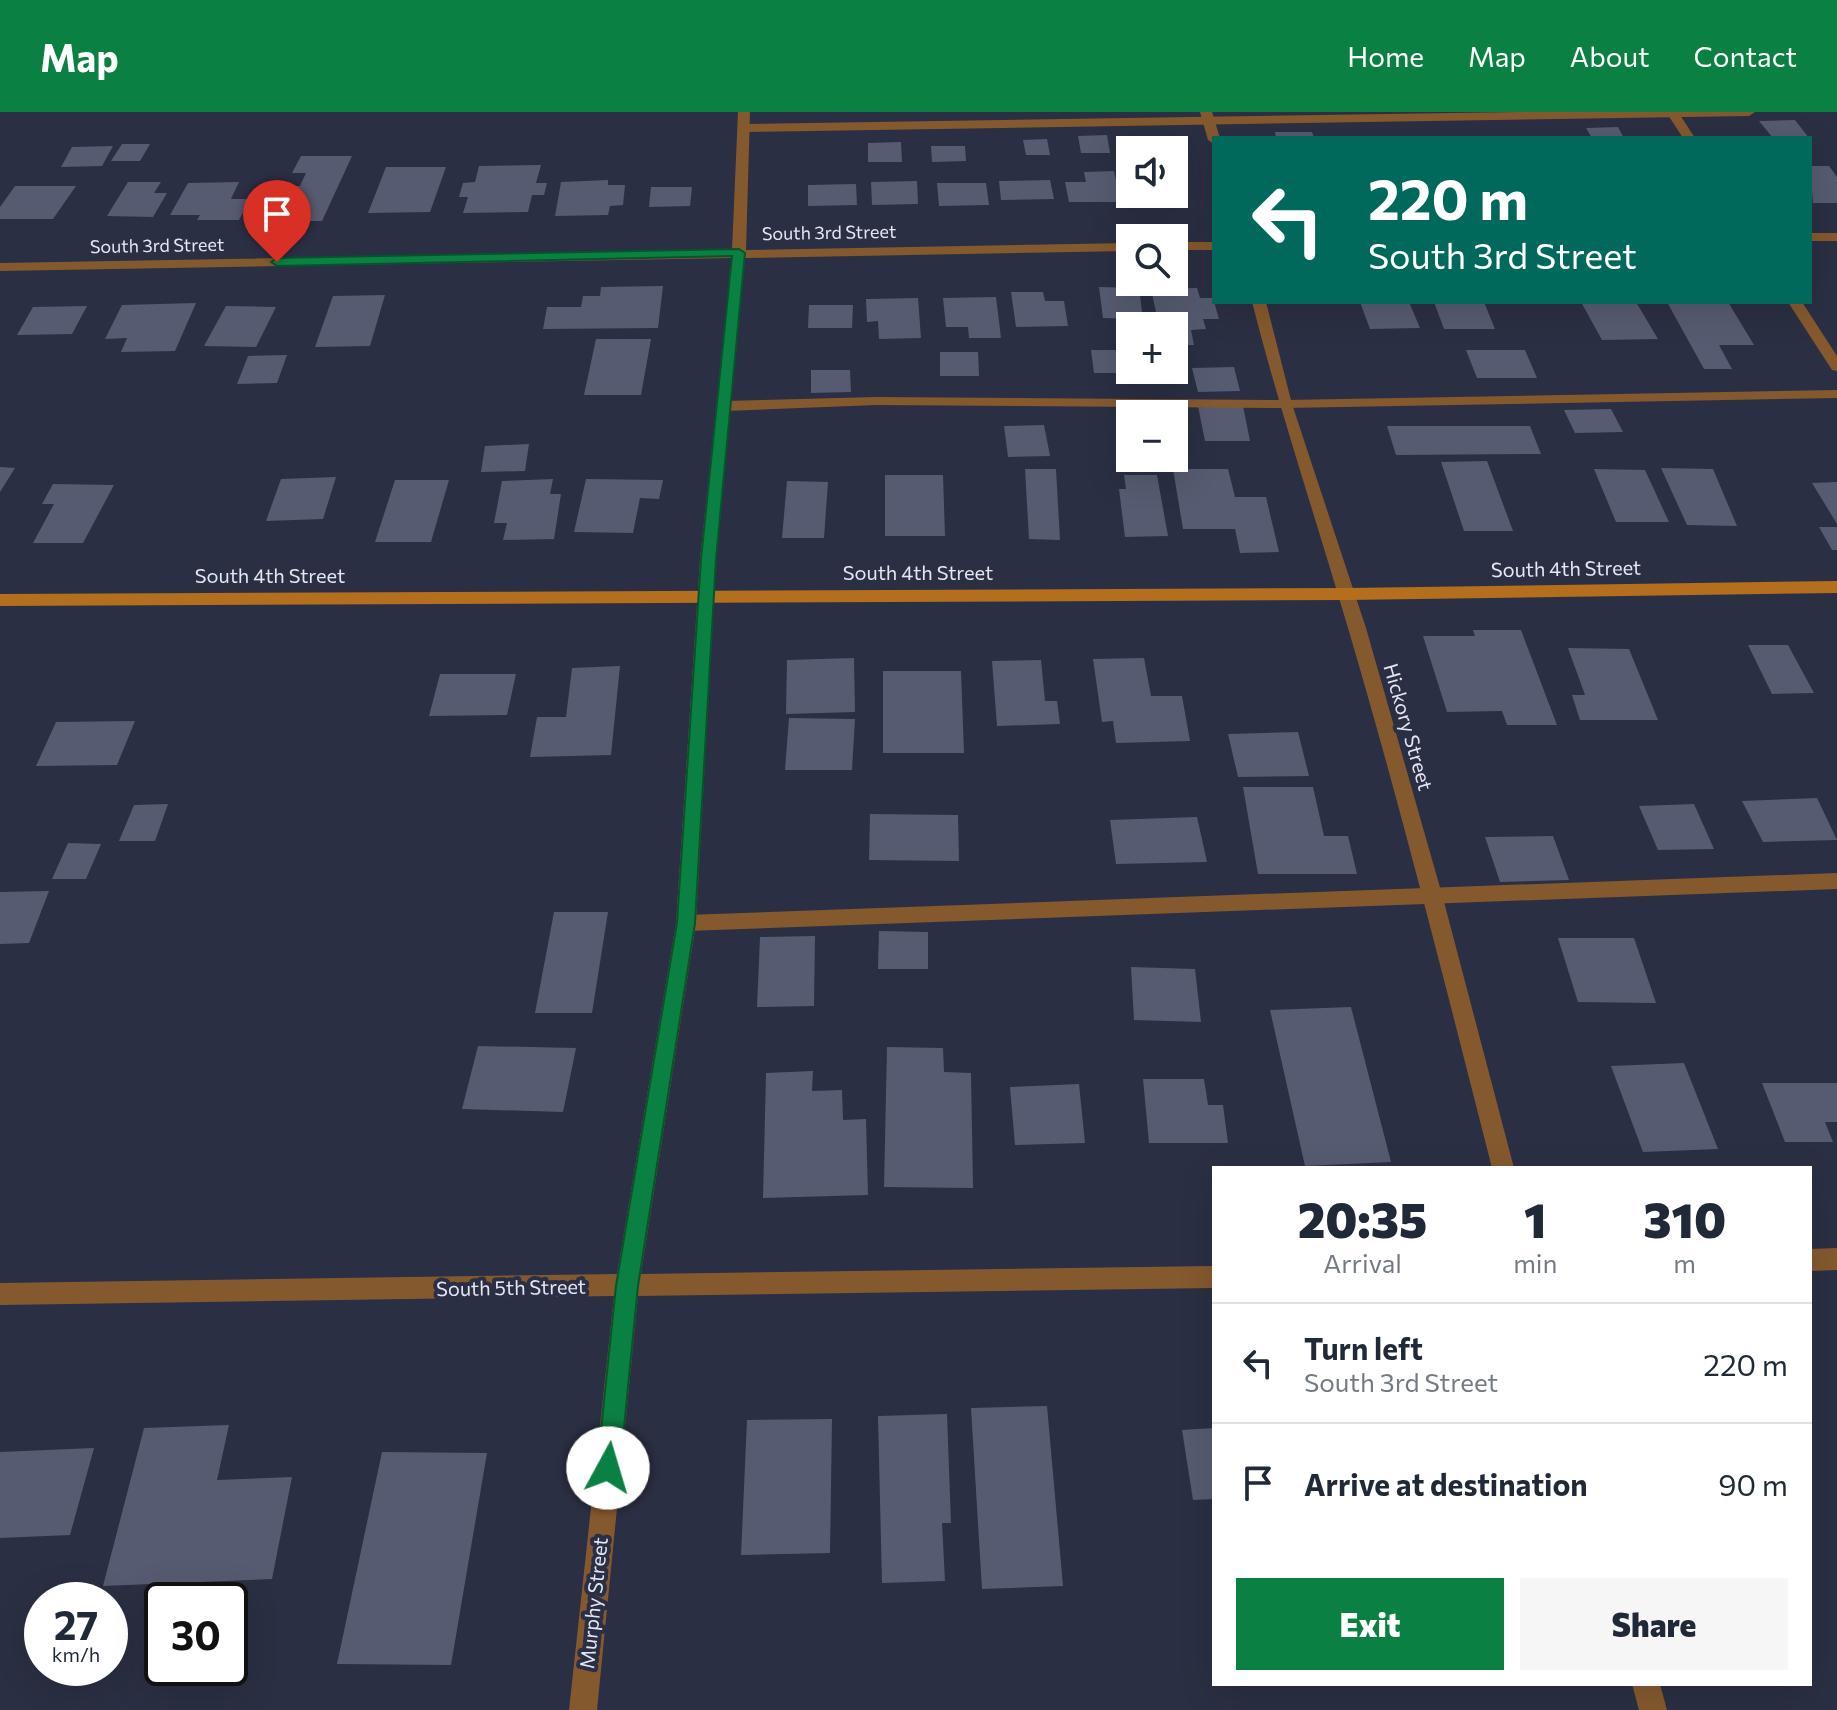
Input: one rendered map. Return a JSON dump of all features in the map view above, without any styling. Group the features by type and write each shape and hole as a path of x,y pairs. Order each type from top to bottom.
{"main road":[{"name":"South 4th Street","path":"0,600 1347,594 1837,587"}],"street":[{"path":"744,120 1749,112"},
{"path":"1672,113 1688,136"},
{"name":"Murphy Street","path":"583,1710 627,1286 686,923 706,595 739,253 744,120"},
{"path":"1812,237 1837,237"},
{"path":"1188,246 1212,246"},
{"name":"South 3rd Street","path":"0,267 1116,247"},
{"name":"Hickory Street","path":"1260,304 1285,404 1332,557 1347,594 1433,898 1502,1166"},
{"path":"1796,304 1837,367"},
{"path":"725,406 876,401 1285,404 1837,394"},
{"path":"686,923 1837,881"},
{"path":"1812,1260 1837,1259"},
{"name":"South 5th Street","path":"0,1294 1212,1277"},
{"path":"1647,1686 1653,1710"}],"building":[{"path":"1795,120 1807,136 1771,136 1759,121"},
{"path":"1618,127 1623,136 1591,136 1586,128"},
{"path":"1275,132 1312,132 1313,136 1276,136"},
{"path":"1107,135 1110,153 1081,153 1078,136"},
{"path":"1047,139 1050,155 1026,155 1023,140"},
{"path":"901,142 902,162 868,162 868,143"},
{"path":"122,144 150,144 140,161 111,161"},
{"path":"113,146 102,166 61,167 72,147"},
{"path":"931,146 965,146 966,161 932,162"},
{"path":"301,156 352,156 322,221 260,221 278,186 300,186 306,173 292,173"},
{"path":"541,165 536,183 547,183 544,195 532,195 528,212 463,213 468,197 459,197 463,183 475,182 479,166"},
{"path":"1812,166 1829,166 1837,177 1837,203 1813,203"},
{"path":"386,167 446,167 430,212 368,213"},
{"path":"1114,171 1116,202 1069,202 1065,182 1086,182 1084,172"},
{"path":"608,180 608,185 625,185 623,205 610,206 608,215 555,216 561,182"},
{"path":"1050,180 1054,199 1001,200 999,181"},
{"path":"917,181 918,204 872,205 871,182"},
{"path":"128,182 161,182 154,193 167,193 153,217 107,216"},
{"path":"239,182 231,199 250,199 239,220 197,220 200,215 170,215 188,183"},
{"path":"937,183 986,183 989,205 939,206"},
{"path":"856,184 857,205 808,206 808,185"},
{"path":"15,186 76,186 53,219 0,219 0,207"},
{"path":"651,187 692,187 690,206 649,207"},
{"path":"663,286 658,328 543,329 547,307 581,307 583,296 600,296 601,287"},
{"path":"1099,287 1116,287 1116,296 1140,296 1142,312 1116,312 1116,318 1103,318"},
{"path":"1188,288 1197,288 1200,298 1212,298 1219,319 1203,319 1206,329 1191,330 1194,345 1188,345 1188,312 1156,312 1153,296 1188,296"},
{"path":"1011,292 1043,292 1045,301 1064,301 1068,326 1016,327"},
{"path":"385,295 370,346 315,347 333,296"},
{"path":"996,297 1001,338 969,338 968,327 946,327 943,298"},
{"path":"918,298 921,338 879,339 878,321 867,322 866,299"},
{"path":"196,303 175,351 121,352 127,338 105,339 122,305"},
{"path":"1361,304 1410,304 1420,328 1370,329"},
{"path":"1435,304 1485,304 1495,329 1444,329"},
{"path":"1582,304 1637,304 1658,339 1602,340"},
{"path":"1668,304 1729,304 1754,345 1719,345 1732,369 1704,369"},
{"path":"809,305 853,305 852,328 808,328"},
{"path":"87,306 72,334 17,335 33,307"},
{"path":"226,306 276,307 256,347 204,346"},
{"path":"596,339 651,339 641,395 584,395"},
{"path":"1091,350 1116,350 1116,373 1094,373"},
{"path":"1466,350 1525,350 1537,378 1477,378"},
{"path":"940,352 978,352 979,376 940,376"},
{"path":"287,355 277,383 237,384 248,356"},
{"path":"1234,367 1240,391 1198,392 1192,368"},
{"path":"811,370 850,370 851,392 811,393"},
{"path":"1198,406 1243,406 1250,441 1205,441"},
{"path":"1611,409 1623,432 1575,433 1564,410"},
{"path":"1044,425 1050,456 1008,457 1004,426"},
{"path":"1387,426 1530,426 1541,454 1396,455"},
{"path":"529,444 525,471 481,472 485,446"},
{"path":"1487,461 1513,531 1464,531 1441,462"},
{"path":"0,467 15,468 0,492"},
{"path":"1661,468 1713,469 1737,526 1687,525"},
{"path":"1025,469 1056,469 1060,540 1029,539"},
{"path":"1228,469 1235,497 1266,497 1279,552 1240,553 1235,529 1183,529 1174,472"},
{"path":"1594,469 1645,470 1669,522 1616,522"},
{"path":"885,475 943,475 945,536 885,536"},
{"path":"1124,475 1157,475 1168,536 1125,537 1119,489 1126,489"},
{"path":"336,477 323,519 266,521 281,479"},
{"path":"553,479 550,494 561,494 554,539 503,540 507,523 494,523 502,481"},
{"path":"586,479 663,480 659,499 640,498 633,533 574,532"},
{"path":"395,480 449,480 431,542 375,542"},
{"path":"787,481 828,482 824,538 782,538"},
{"path":"1837,482 1837,524 1812,483"},
{"path":"53,484 114,485 83,543 33,543 54,504 42,504"},
{"path":"1819,527 1837,527 1837,550 1832,550"},
{"path":"1473,630 1521,630 1557,725 1507,725 1502,711 1447,712 1423,636 1475,636"},
{"path":"1748,645 1788,645 1814,693 1772,694"},
{"path":"1568,648 1629,649 1658,720 1580,720 1572,695 1585,695"},
{"path":"854,658 855,712 786,714 787,660"},
{"path":"1144,658 1151,696 1182,696 1190,741 1116,743 1113,721 1102,722 1093,659"},
{"path":"1041,660 1045,701 1057,701 1060,724 997,726 992,661"},
{"path":"620,666 611,755 530,757 537,717 566,717 572,668"},
{"path":"883,671 961,671 964,753 883,753"},
{"path":"440,674 516,674 507,715 429,716"},
{"path":"789,718 855,719 852,770 785,770"},
{"path":"135,721 117,765 36,766 56,722"},
{"path":"1298,732 1309,776 1238,777 1228,734"},
{"path":"1243,787 1313,787 1324,836 1348,836 1357,874 1258,874"},
{"path":"1817,798 1837,840 1763,842 1742,801"},
{"path":"168,804 155,841 119,841 134,805"},
{"path":"1694,804 1714,849 1658,850 1639,806"},
{"path":"870,814 958,815 959,861 869,860"},
{"path":"1197,817 1207,862 1116,864 1110,820"},
{"path":"1553,836 1569,880 1500,882 1485,837"},
{"path":"68,843 101,844 86,879 52,879"},
{"path":"49,891 29,943 0,944 0,892"},
{"path":"554,912 608,912 592,1013 535,1013"},
{"path":"879,931 928,932 928,969 878,969"},
{"path":"815,936 814,1006 757,1007 760,937"},
{"path":"1558,938 1634,938 1656,1003 1578,1002"},
{"path":"1131,967 1195,969 1201,1022 1134,1020"},
{"path":"1351,1007 1391,1162 1305,1166 1270,1010"},
{"path":"478,1046 576,1048 563,1112 462,1109"},
{"path":"887,1047 943,1048 944,1072 971,1073 973,1188 884,1187"},
{"path":"1684,1063 1718,1149 1643,1152 1611,1066"},
{"path":"813,1071 812,1091 842,1090 843,1120 866,1119 868,1195 763,1198 766,1073"},
{"path":"1143,1079 1204,1079 1208,1105 1223,1105 1228,1143 1149,1143"},
{"path":"1762,1083 1837,1083 1837,1122 1825,1122 1833,1142 1785,1142"},
{"path":"1079,1084 1085,1143 1015,1145 1010,1087"},
{"path":"1047,1406 1063,1586 982,1589 971,1408"},
{"path":"947,1414 951,1523 942,1523 945,1581 882,1583 878,1416"},
{"path":"832,1419 830,1553 741,1555 747,1420"},
{"path":"229,1425 217,1480 292,1477 272,1579 128,1585 128,1582 104,1582 144,1428"},
{"path":"1212,1428 1212,1499 1193,1500 1182,1430"},
{"path":"94,1448 70,1535 0,1538 0,1452"},
{"path":"382,1452 487,1453 451,1665 337,1664"}],"route":[{"path":"277,262 739,253 708,559 686,923 627,1286 608,1468"}]}
